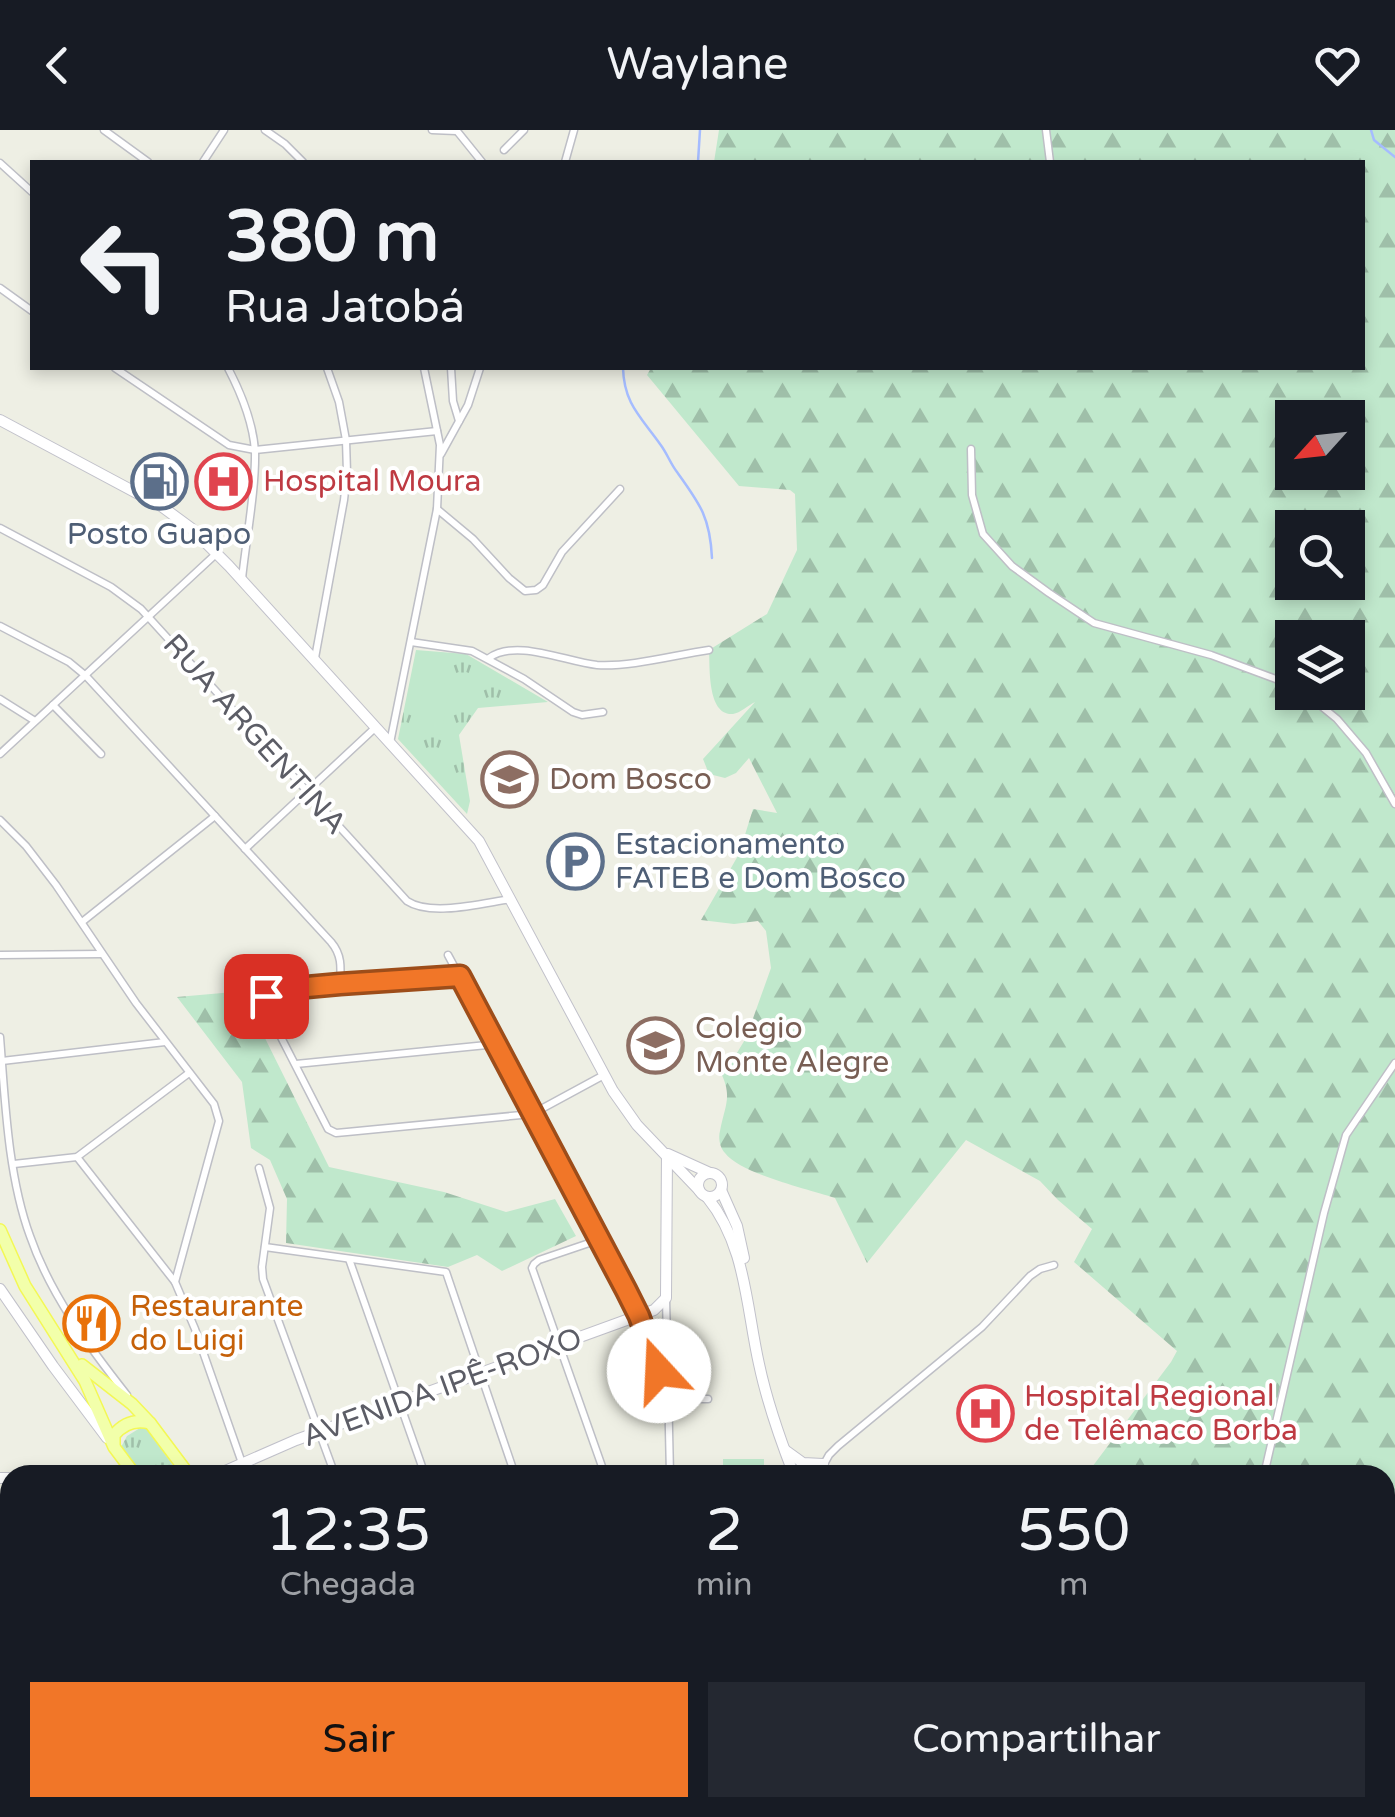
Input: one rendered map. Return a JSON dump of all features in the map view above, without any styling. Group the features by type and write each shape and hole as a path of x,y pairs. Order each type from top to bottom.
{"main road":[{"path":"0,420 161,506 191,528 480,841 622,1105 727,1225 744,1279"},
{"path":"667,1154 721,1180 742,1242 744,1279 760,1371 790,1465"},
{"path":"666,1298 667,1154"},
{"path":"692,1164 700,1190"},
{"path":"700,1190 701,1177 710,1173"},
{"path":"700,1190 717,1195 722,1190"},
{"path":"0,1230 25,1286 92,1395 114,1447"},
{"path":"0,1289 52,1366 128,1465"},
{"name":"AVENIDA IPÊ-ROXO","path":"238,1465 639,1316 654,1310 666,1298"},
{"path":"62,1344 88,1372 120,1393 150,1422 182,1465"},
{"path":"114,1447 114,1436 120,1428 132,1422 150,1422"},
{"path":"784,1450 807,1465"},
{"path":"532,1817 542,1817"}],"street":[{"path":"104,130 145,160"},
{"path":"204,160 224,130"},
{"path":"265,130 302,160"},
{"path":"432,130 457,130 480,160"},
{"path":"504,150 524,130"},
{"path":"566,160 574,130"},
{"path":"1046,130 1050,160"},
{"path":"0,162 30,190"},
{"path":"0,288 30,310"},
{"path":"118,370 229,445 255,450 437,430"},
{"path":"229,370 238,386 255,450 242,580"},
{"path":"314,660 344,500 346,440 328,370"},
{"path":"390,743 437,508 440,455 424,370"},
{"path":"452,370 453,401 459,422"},
{"path":"440,455 459,422 479,370"},
{"path":"971,448 972,495 982,534 1012,566 1094,623 1212,655 1275,679"},
{"path":"437,508 526,591 543,585 562,552 620,490"},
{"name":"RUA ARGENTINA","path":"0,528 110,587 150,617 407,901 414,906 437,908 511,899"},
{"path":"0,754 217,553"},
{"path":"0,626 69,662 86,676 337,949 341,960 340,984"},
{"path":"411,642 457,647 489,658 573,712 603,712"},
{"path":"489,658 496,652 513,649 596,665 709,650"},
{"path":"0,699 35,721"},
{"path":"53,705 101,754"},
{"path":"1326,710 1366,753 1395,804"},
{"path":"245,849 376,727"},
{"path":"82,922 215,816"},
{"path":"0,820 26,846 218,1113 175,1282"},
{"path":"0,955 102,954"},
{"path":"448,955 639,1316 669,1399"},
{"path":"460,976 274,990 266,996 264,1004 328,1129 336,1133 532,1114 604,1075"},
{"path":"0,1037 14,1164 30,1236 63,1304 150,1422"},
{"path":"2,1061 165,1042"},
{"path":"296,1064 497,1044"},
{"path":"1266,1465 1346,1134 1395,1063"},
{"path":"14,1164 77,1156 190,1073"},
{"path":"77,1156 175,1282 196,1329 242,1463"},
{"path":"260,1168 270,1208 262,1267 267,1292 332,1465"},
{"path":"600,1239 540,1260 534,1264 533,1272 601,1465"},
{"path":"265,1247 446,1272 511,1465"},
{"path":"349,1259 422,1465"},
{"path":"823,1465 838,1446 982,1327 1030,1276 1054,1264"},
{"path":"666,1298 670,1465"},
{"path":"669,1399 708,1399"}],"green space":[{"path":"719,130 1395,130 1395,1465 1094,1465 1177,1351 1074,1262 1092,1229 1040,1181 966,1140 867,1263 835,1198 745,1168 725,1153 719,1134 727,1094 720,1071 732,1061 746,1038 771,968 766,931 758,921 734,924 701,920 739,854 753,809 777,813 749,758 736,773 725,778 709,774 703,759 755,702 733,714 718,707 712,689 709,650 767,614 797,550 795,494 790,490 739,486 647,375 650,370 1365,370 1365,160 714,160"},
{"path":"416,650 466,654 548,702 478,708 459,735 470,801 467,814 398,739"},
{"path":"425,680 450,685 441,735 415,730"},
{"path":"245,991 329,1167 444,1192 506,1212 555,1199 576,1236 502,1271 477,1255 448,1267 286,1243 287,1199 270,1160 251,1148 242,1082 177,997"},
{"path":"146,1428 173,1465 132,1465 120,1449 127,1436"},
{"path":"723,1459 764,1459 764,1465 723,1465"}],"waterway":[{"path":"698,160 700,130"},
{"path":"1371,130 1374,140 1395,157"},
{"path":"623,370 635,409 702,512 712,558"}],"place":[{"name":"Posto Guapo","path":"159,481"},
{"name":"Hospital Moura","path":"224,481"},
{"name":"Dom Bosco","path":"510,779"},
{"name":"Estacionamento FATEB e Dom Bosco","path":"576,861"},
{"name":"Colegio Monte Alegre","path":"656,1045"},
{"name":"Restaurante do Luigi","path":"91,1323"},
{"name":"Hospital Regional de Telêmaco Borba","path":"985,1413"}],"route":[{"path":"266,996 274,990 460,976 626,1290 659,1371"}]}
